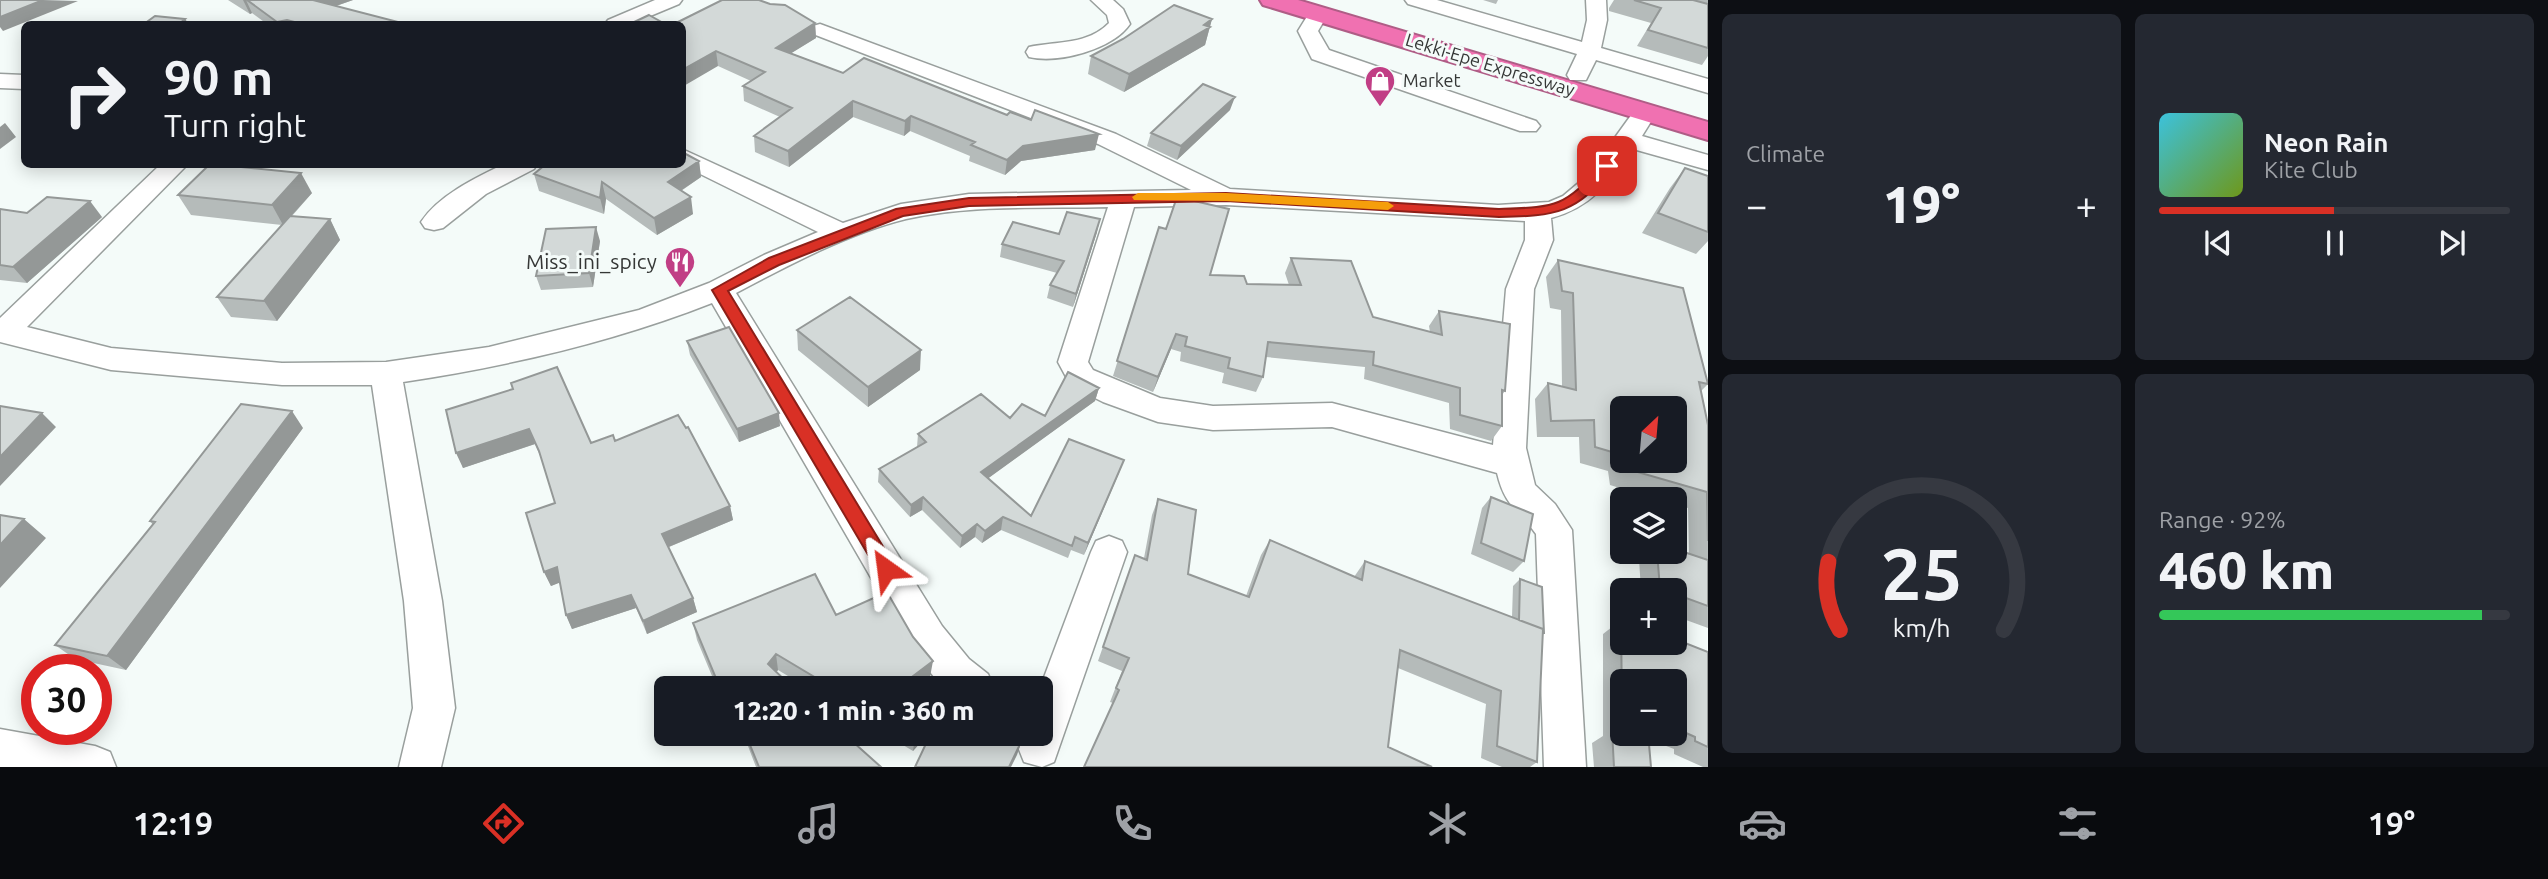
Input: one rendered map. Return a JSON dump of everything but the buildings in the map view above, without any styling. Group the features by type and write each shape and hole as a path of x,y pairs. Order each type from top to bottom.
{"highway":[{"name":"Lekki-Epe Expressway","path":"1272,0 1322,7 1578,75 1708,113"},
{"name":"Lekki-Epe Expressway","path":"1322,7 1708,131"}],"street":[{"path":"622,21 672,0"},
{"path":"1037,51 1089,45 1116,29 1120,24 1116,13 1101,0"},
{"path":"1415,0 1591,49 1708,86"},
{"path":"1578,75 1591,49 1599,19 1596,0"},
{"path":"1322,7 1308,31 1320,54 1528,126"},
{"path":"820,30 1107,139 1226,197"},
{"path":"0,80 21,82"},
{"path":"2,332 111,359 282,374 387,373 489,358 646,318 719,290 774,261 841,233 901,212 969,202 1226,197 1499,213 1538,212 1560,207 1581,195 1627,139 1645,112"},
{"path":"1627,139 1708,163"},
{"path":"686,158 841,233"},
{"path":"2,332 172,168"},
{"path":"434,222 456,200 517,168"},
{"path":"1124,198 1073,362 1082,378 1158,410 1213,418 1332,415 1511,463"},
{"path":"1538,212 1539,240 1520,289 1509,448 1511,463 1526,502 1542,514 1554,530 1564,767"},
{"path":"719,290 928,639 960,676"},
{"path":"387,373 423,601 434,708 420,767"},
{"path":"1036,749 1109,552"},
{"path":"0,750 95,767"}],"slow traffic":[{"path":"1138,197 1226,197 1388,206"}],"place":[{"name":"Market","path":"1380,108"},
{"name":"Miss_ini_spicy","path":"680,289"}],"route":[{"path":"886,569 719,290 774,261 841,233 901,212 969,202 1226,197 1499,213 1538,212 1560,207 1581,195 1607,166"}]}
